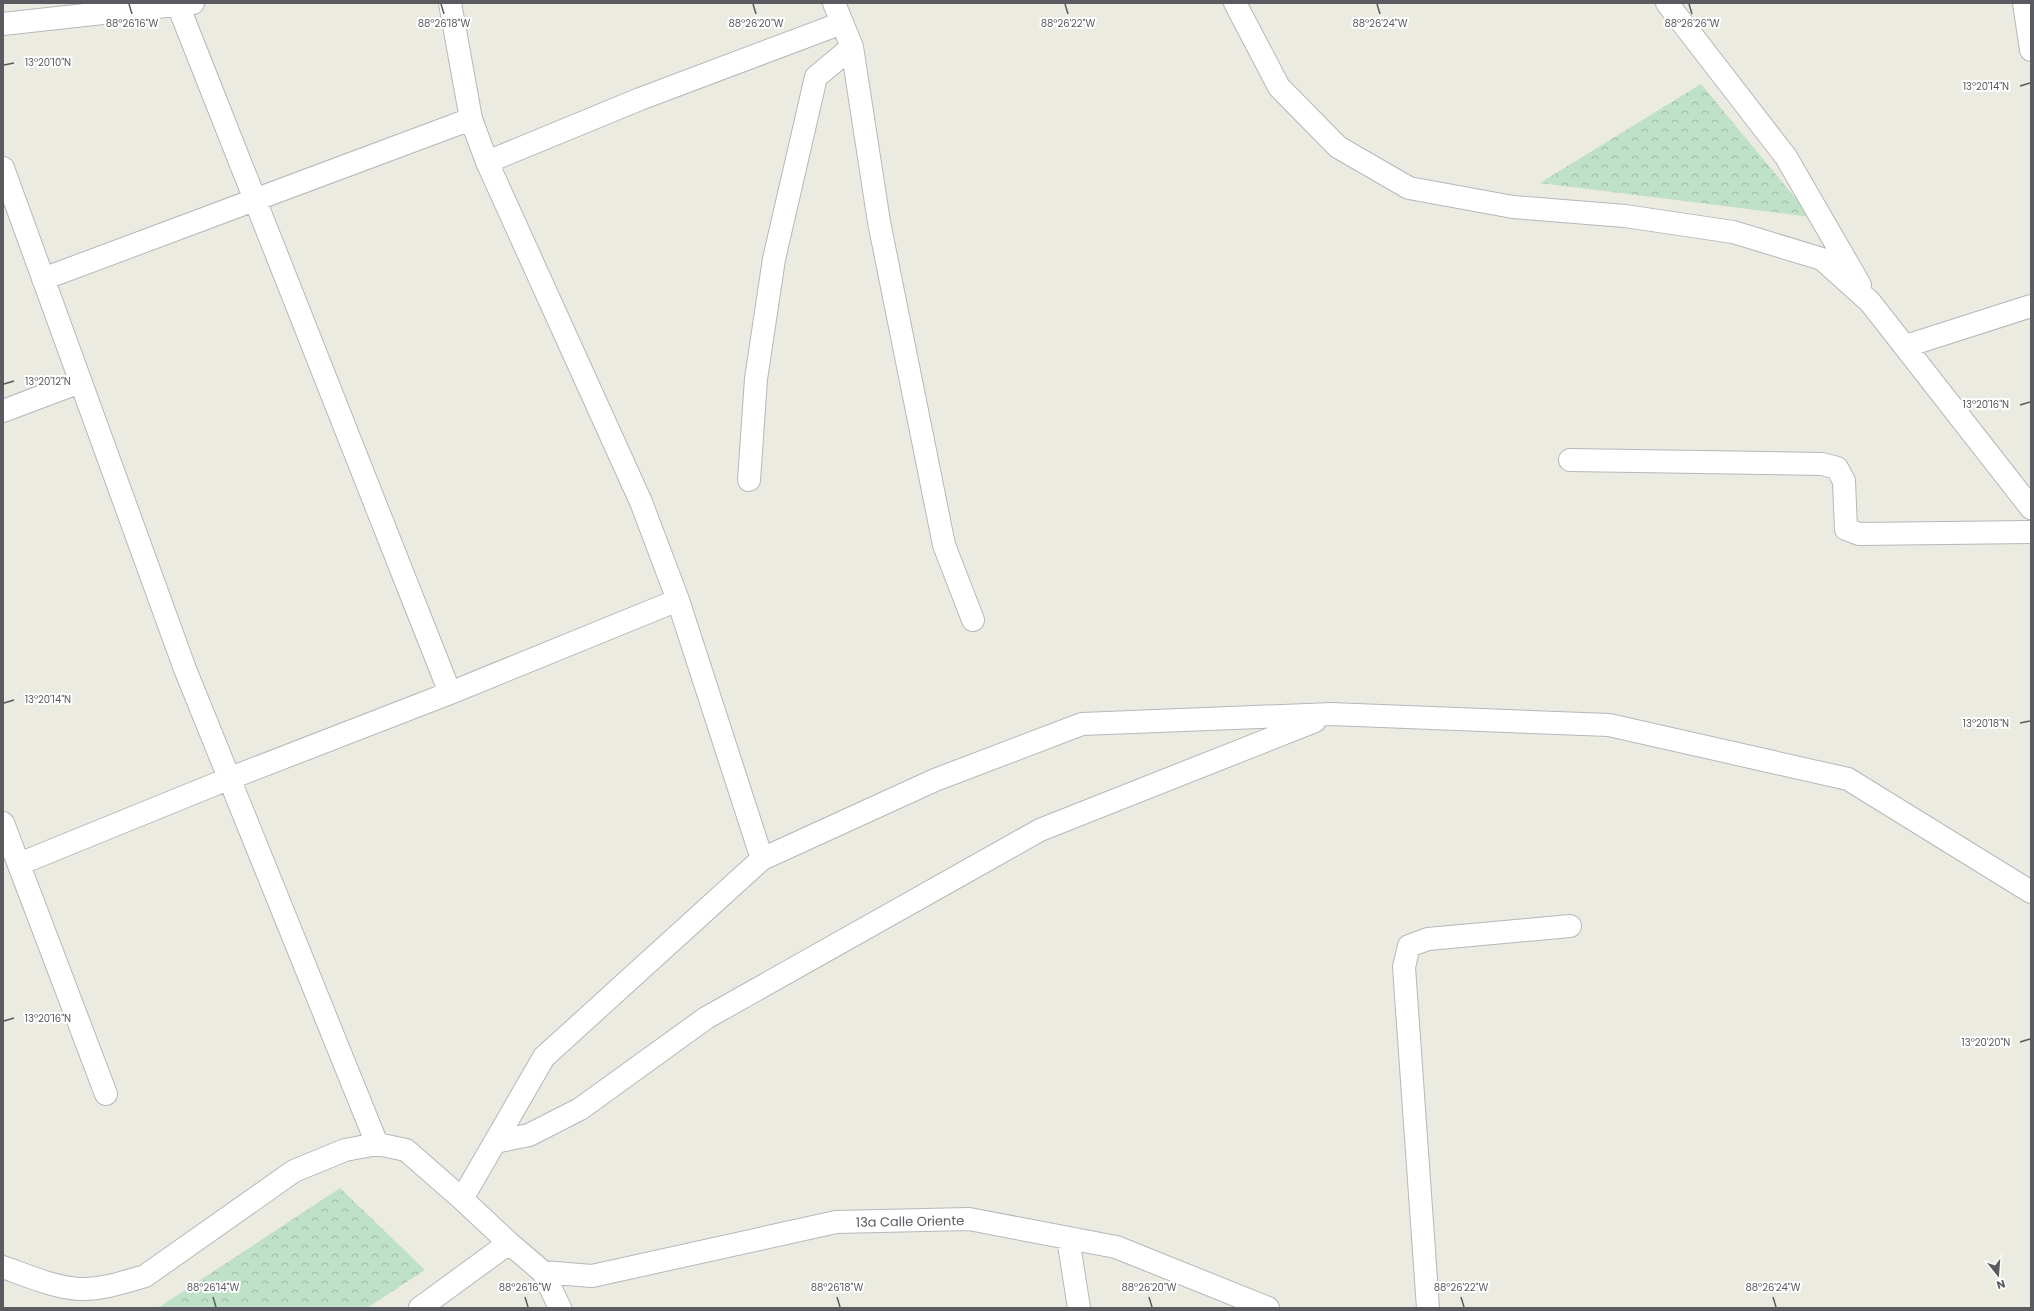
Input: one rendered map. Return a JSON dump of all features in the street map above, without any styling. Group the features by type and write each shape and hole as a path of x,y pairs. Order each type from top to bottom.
{"street":[{"path":"450,3 471,119 487,162 641,502 678,600 762,859"},
{"path":"834,3 852,47 879,222 944,545 973,620"},
{"path":"1235,3 1279,87 1338,147 1408,188 1513,207 1625,216 1733,232 1822,259 1870,302 1906,346 2031,508"},
{"path":"1667,3 1786,156 1870,302"},
{"path":"2024,3 2031,50"},
{"path":"3,24 185,4 255,200 450,693"},
{"path":"487,162 640,98 842,23"},
{"path":"749,480 756,379 774,259 816,77 852,47"},
{"path":"43,279 471,119"},
{"path":"3,168 185,670 377,1144"},
{"path":"1906,346 2031,306"},
{"path":"3,411 80,382"},
{"path":"1570,460 1822,464 1837,468 1841,475 1844,481 1846,529 1858,534 2031,532"},
{"path":"19,864 228,778 450,693 678,600"},
{"path":"495,1142 529,1135 580,1109 706,1018 1040,830 1331,714"},
{"path":"462,1199 544,1057 762,859 935,780 1082,724 1331,714 1609,725 1848,779 2031,892"},
{"path":"3,823 106,1094"},
{"path":"1428,1308 1404,967 1409,946 1428,939 1570,926"},
{"path":"3,1267 45,1282 80,1289 117,1285 145,1276 294,1171 345,1150 377,1144 406,1150 462,1199 508,1243 543,1272 560,1308"},
{"name":"13a Calle Oriente","path":"543,1272 592,1276 836,1222 969,1219 1116,1247 1268,1308"},
{"path":"1068,1238 1079,1308"},
{"path":"420,1308 508,1243"}],"green space":[{"path":"1701,84 1811,217 1540,183"},
{"path":"340,1188 425,1270 367,1308 158,1308"}]}
